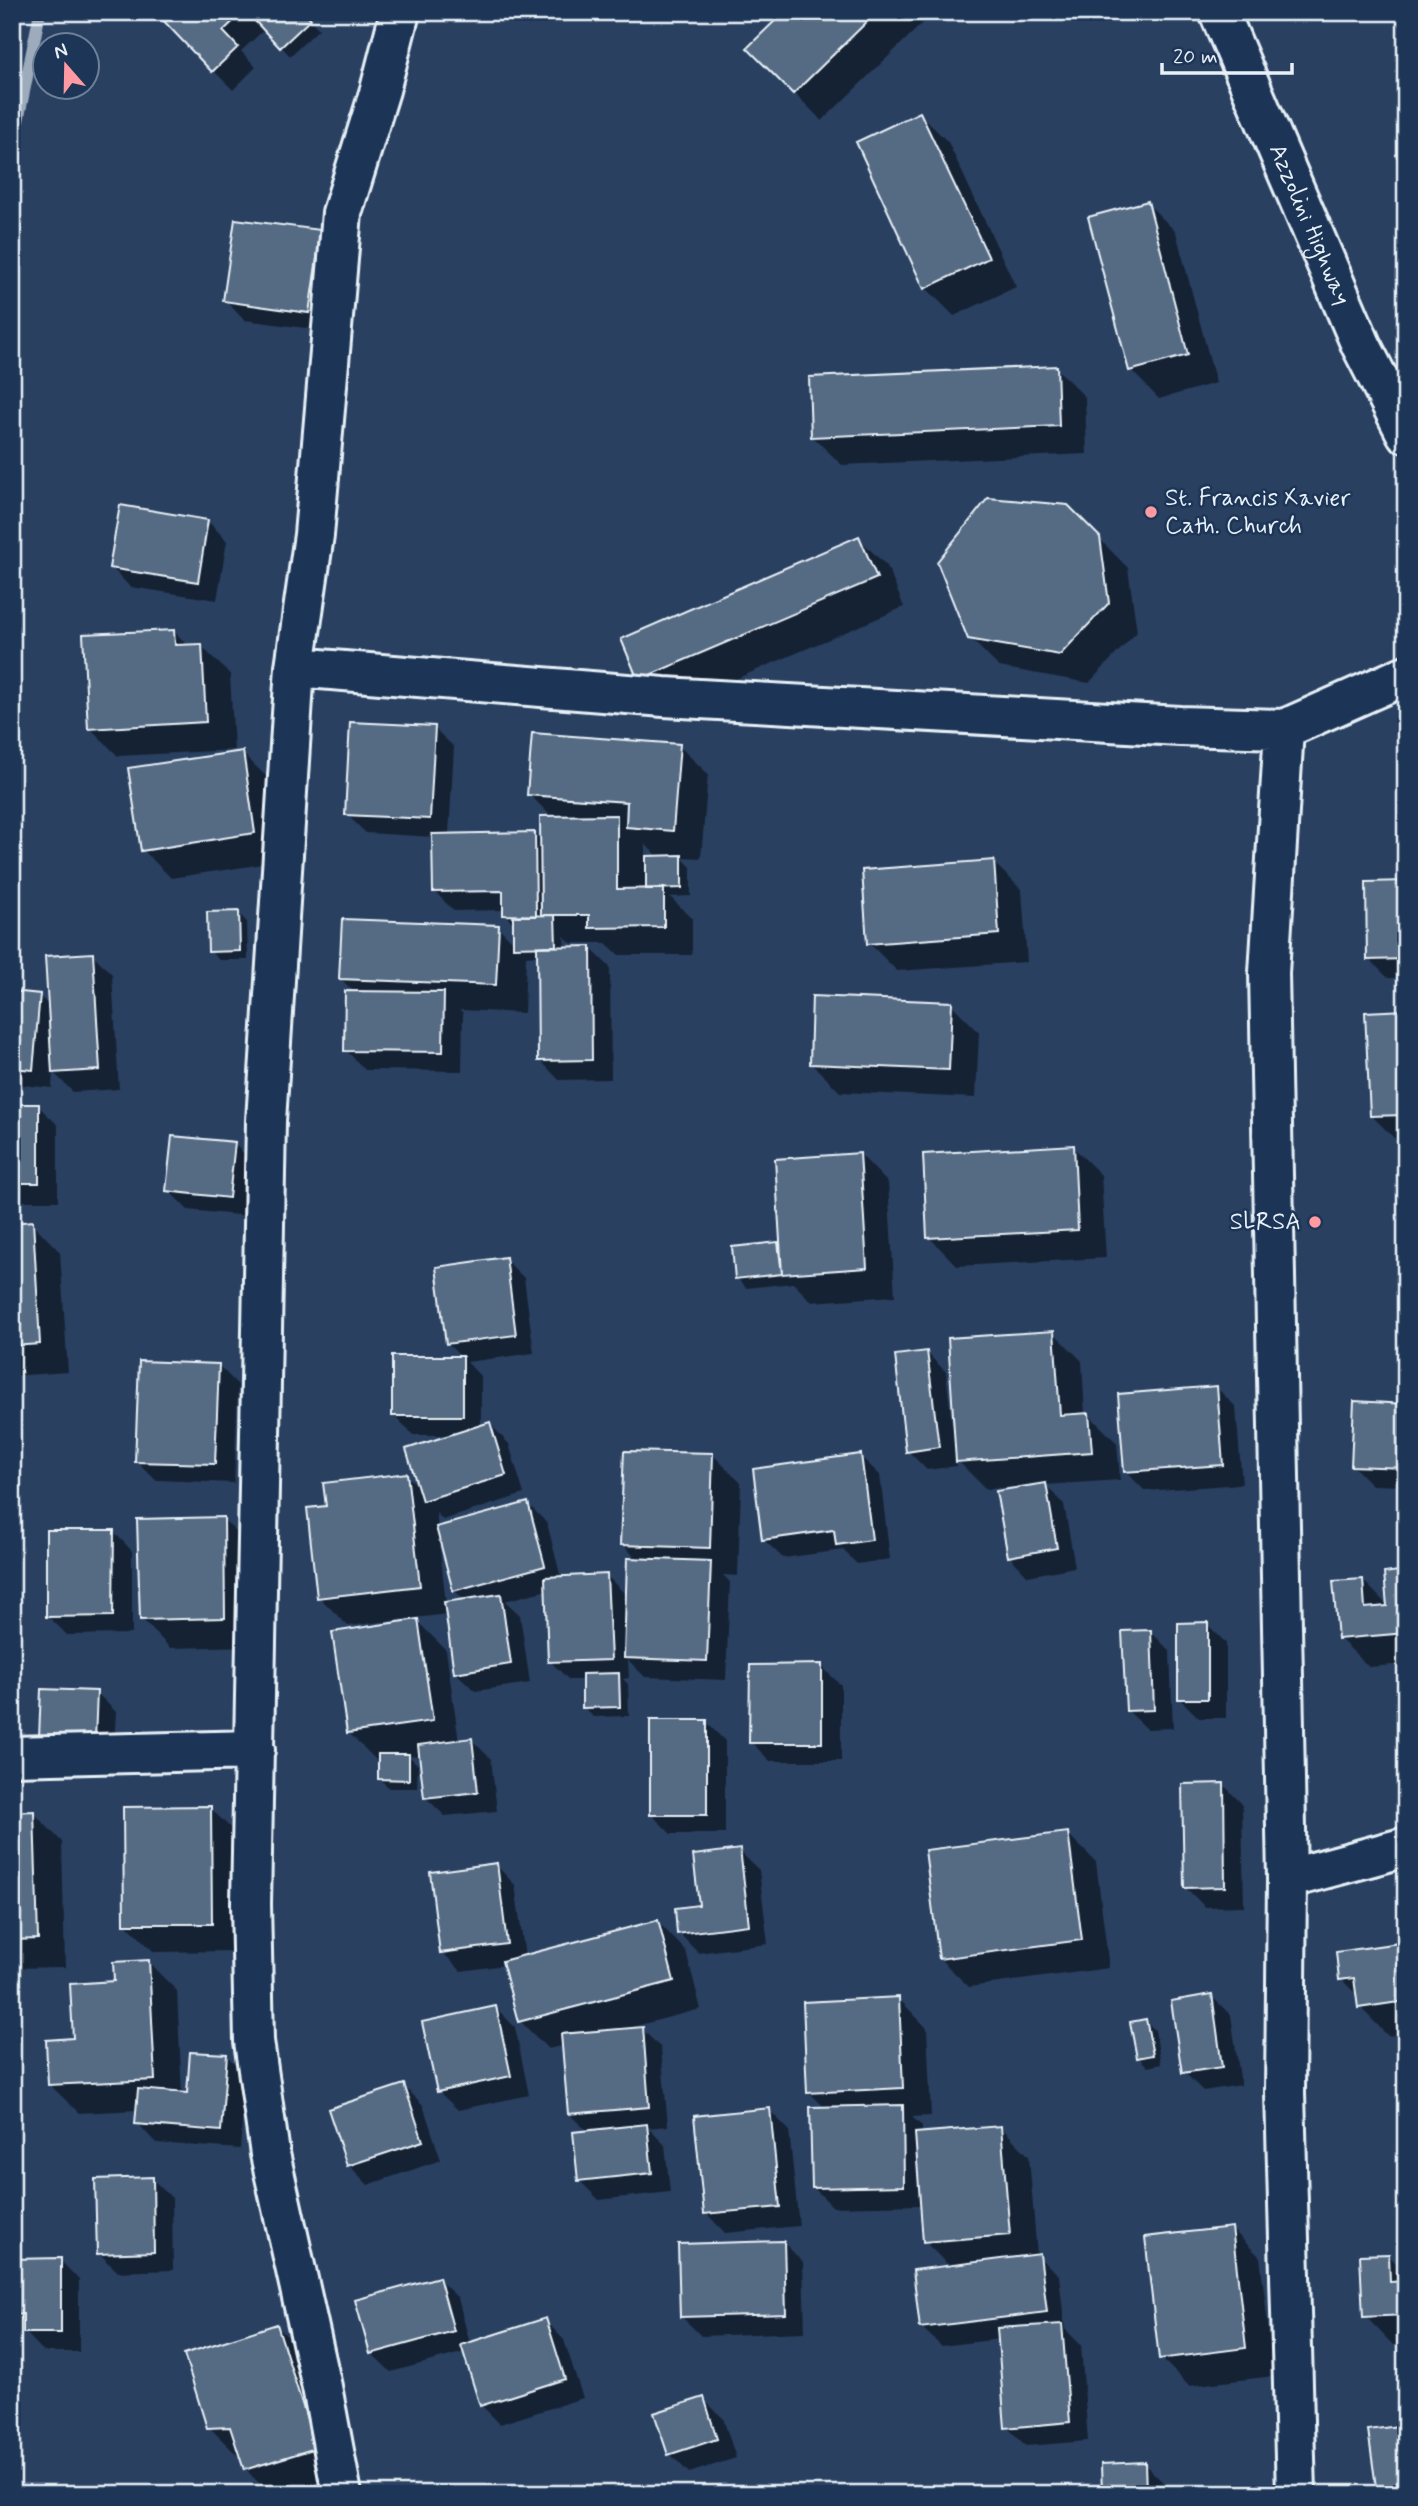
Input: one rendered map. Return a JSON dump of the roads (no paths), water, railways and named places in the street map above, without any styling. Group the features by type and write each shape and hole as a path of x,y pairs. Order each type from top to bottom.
{"street":[{"path":"342,2494 322,2387 270,2154 254,2041 251,1904 266,1121 295,667 314,534 342,213 380,90 400,12"},
{"name":"Azzolini Highway","path":"1219,12 1361,345 1406,433"},
{"path":"295,667 664,697 1284,730 1406,675"},
{"path":"1284,730 1269,973 1287,1878 1285,2092 1296,2494"},
{"path":"12,1756 255,1750"},
{"path":"1287,1878 1406,1847"}],"waterway":[{"path":"12,151 40,12"}],"place":[{"name":"St. Francis Xavier Cath. Church","path":"1151,512"},
{"name":"SLRSA","path":"1315,1222"}]}
